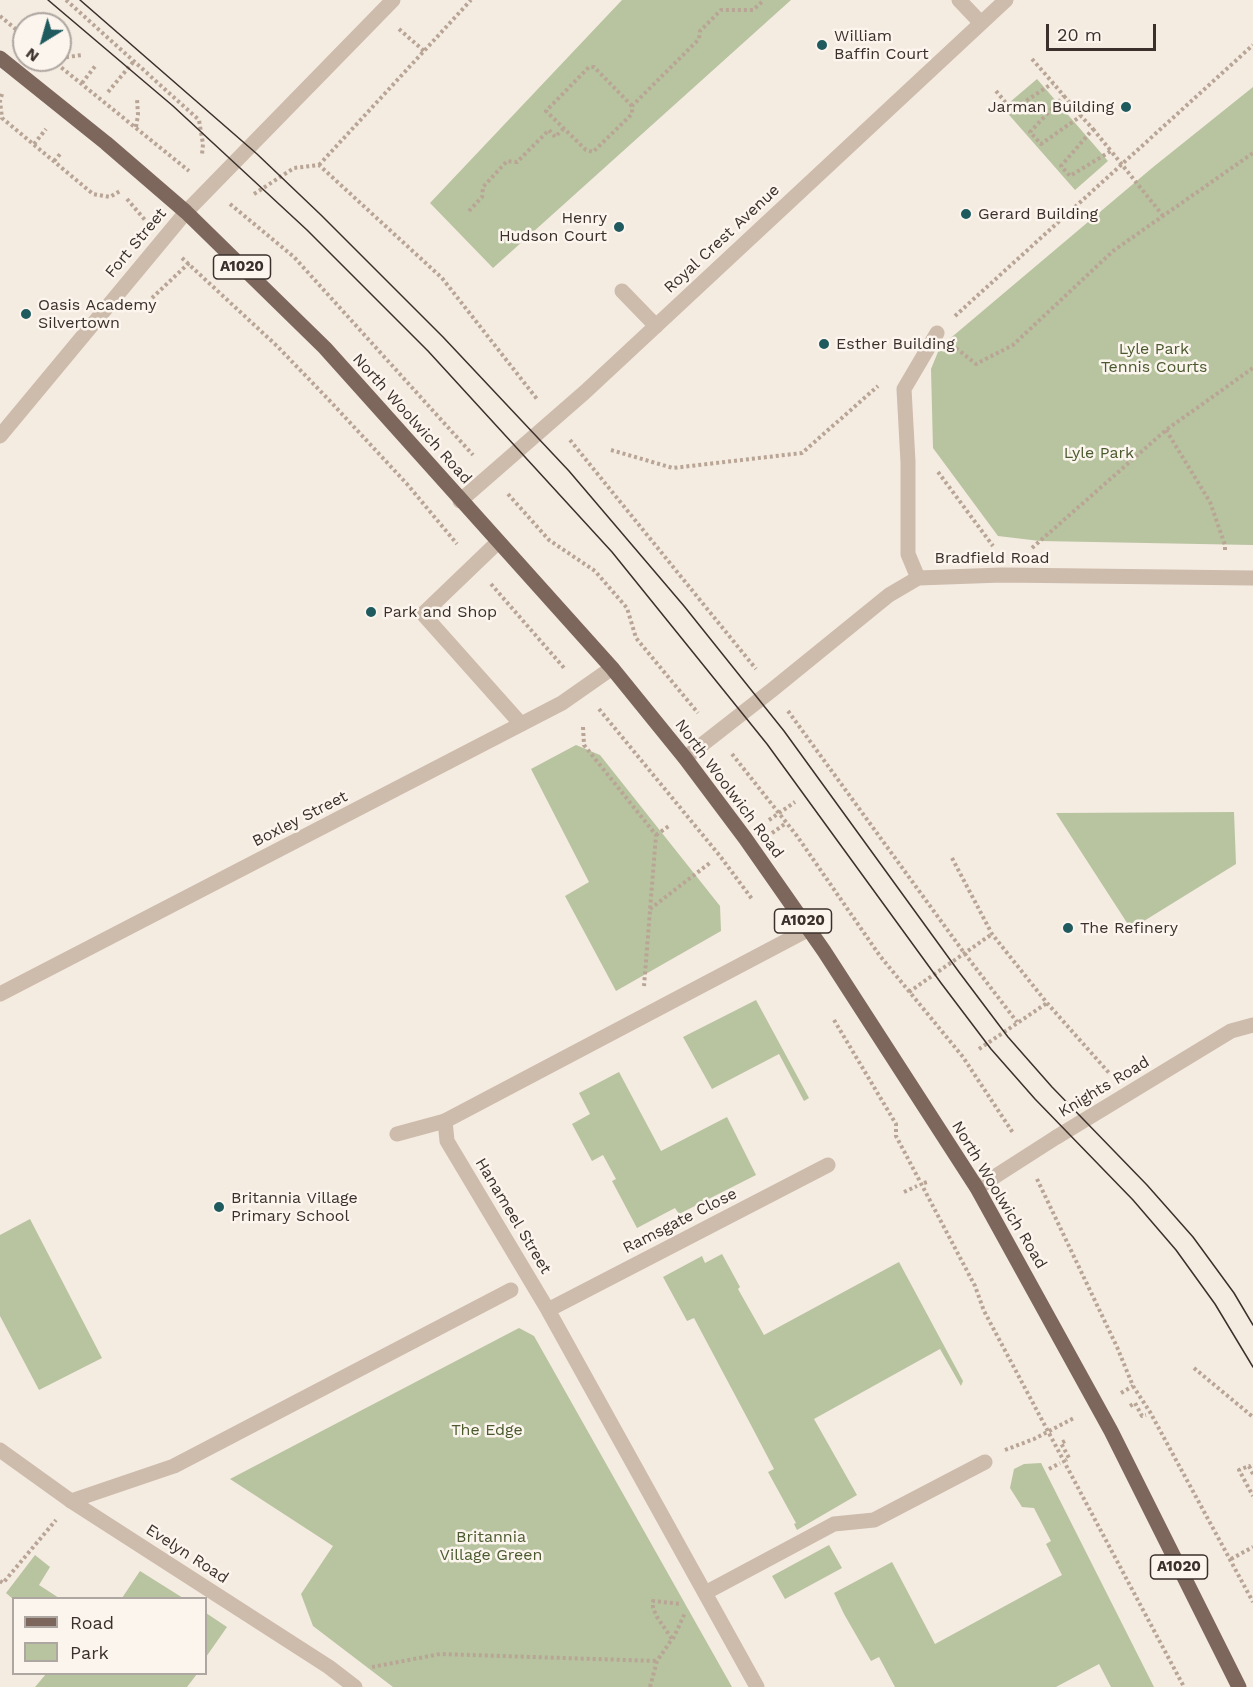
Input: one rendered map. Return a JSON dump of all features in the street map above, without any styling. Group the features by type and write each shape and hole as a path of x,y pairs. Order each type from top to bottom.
{"main road":[{"name":"North Woolwich Road","path":"0,58 106,143 186,212 325,348 612,668 685,758 809,929 977,1188 1111,1431 1239,1687"}],"street":[{"name":"Fort Street","path":"0,436 186,212 393,0"},
{"path":"960,0 980,22"},
{"name":"Royal Crest Avenue","path":"460,501 656,326 1006,0"},
{"path":"622,291 656,326"},
{"path":"918,578 908,554 908,462 904,389 937,333"},
{"path":"498,542 423,614 521,724"},
{"name":"Bradfield Road","path":"685,758 889,595 918,578 1002,575 1253,578"},
{"name":"Boxley Street","path":"0,994 562,703 612,668"},
{"path":"397,1134 404,1130 445,1121 809,929"},
{"name":"Knights Road","path":"977,1188 1231,1032 1253,1025"},
{"name":"Hanameel Street","path":"445,1121 447,1141 548,1310 757,1687"},
{"name":"Ramsgate Close","path":"548,1310 828,1165"},
{"path":"72,1501 174,1466 512,1290"},
{"name":"Evelyn Road","path":"0,1450 72,1501 329,1667 355,1687"},
{"path":"705,1593 834,1524 874,1520 985,1462"}],"path":[{"path":"66,0 199,120 203,144 202,154"},
{"path":"254,194 294,168 319,165 471,0"},
{"path":"632,106 699,39 700,31 721,10 753,10 764,0"},
{"path":"0,16 12,26"},
{"path":"404,33 424,51"},
{"path":"937,333 1253,45"},
{"path":"72,56 82,55"},
{"path":"1032,59 1093,129 1164,217"},
{"path":"108,92 134,61"},
{"path":"87,76 96,65"},
{"path":"589,67 594,67 632,106 632,114 593,152 586,150 546,111 589,67"},
{"name":"North Woolwich Road","path":"68,72 294,257 549,540 595,571 627,608 636,638 703,719"},
{"path":"996,91 1012,110 1053,83"},
{"path":"1,93 11,101"},
{"path":"1,93 2,118 93,194 110,197 120,192"},
{"path":"1064,96 1030,132 1041,144 1081,116"},
{"path":"135,127 138,115 137,99"},
{"path":"37,122 51,133"},
{"path":"469,211 482,197 483,187 507,161 517,162 549,130 555,137 564,128"},
{"path":"1093,129 1061,166 1070,176 1111,151"},
{"path":"34,144 42,134"},
{"path":"54,161 62,152"},
{"path":"976,364 1013,345 1113,251 1253,153"},
{"path":"319,165 442,278 772,690 1017,1022"},
{"path":"112,184 162,239 276,346 329,400 407,484 463,552"},
{"path":"150,300 189,263"},
{"path":"1032,548 1166,430 1253,368"},
{"path":"611,450 672,468 802,453 878,385"},
{"path":"1166,430 1210,502 1225,545 1225,554"},
{"path":"938,472 993,546"},
{"path":"487,580 566,670"},
{"path":"598,709 720,856 758,907"},
{"path":"583,728 584,745 656,835 644,989"},
{"name":"North Woolwich Road","path":"734,757 797,836 880,956 963,1057 1018,1141"},
{"path":"770,820 795,802"},
{"path":"656,835 669,826"},
{"path":"952,858 992,934 1047,1003 1128,1094"},
{"path":"650,909 711,862"},
{"path":"909,992 992,934"},
{"path":"979,1049 1047,1003"},
{"path":"828,1011 896,1124 896,1136 975,1286 984,1311 1184,1687"},
{"name":"North Woolwich Road","path":"1034,1173 1118,1347 1134,1386 1253,1602"},
{"path":"904,1192 917,1186"},
{"path":"1194,1368 1253,1417"},
{"path":"1124,1392 1134,1386"},
{"path":"1130,1406 1135,1402 1142,1416 1146,1415"},
{"path":"1034,1439 1056,1428"},
{"path":"1065,1441 1061,1443 1068,1458 1066,1460"},
{"path":"1049,1469 1060,1463"},
{"path":"1253,1474 1249,1466 1239,1470 1253,1496"},
{"path":"0,1581 3,1583 72,1501"},
{"path":"1231,1559 1253,1547"},
{"path":"672,1640 657,1617 653,1601 689,1604 705,1593"},
{"path":"650,1687 657,1661 679,1627"},
{"path":"368,1668 440,1654 657,1661"}],"green space":[{"path":"622,0 791,0 493,268 430,203"},
{"path":"1037,79 1108,161 1075,190 1003,108"},
{"path":"1253,87 1253,545 1040,541 998,536 933,448 931,369 940,347 1152,168"},
{"path":"576,745 600,755 720,906 721,931 616,991 565,896 589,882 531,769"},
{"path":"1234,812 1236,864 1131,929 1056,813"},
{"path":"756,1000 809,1098 804,1101 779,1054 712,1089 683,1037"},
{"path":"619,1072 661,1151 727,1117 756,1175 679,1214 675,1208 637,1228 612,1181 616,1179 603,1155 592,1161 572,1124 590,1114 579,1093"},
{"path":"30,1219 102,1358 39,1390 0,1316 0,1235"},
{"path":"722,1254 740,1287 738,1289 764,1335 899,1262 963,1381 961,1386 940,1349 814,1419 857,1495 797,1530 794,1524 796,1523 768,1472 774,1469 752,1427 694,1318 687,1321 663,1277 702,1256 705,1263"},
{"name":"Britannia Village Green","path":"519,1328 534,1336 732,1687 393,1687 313,1626 301,1594 333,1546 230,1479"},
{"path":"1041,1463 1154,1687 1111,1687 1099,1664 1056,1687 895,1687 879,1657 871,1661 834,1593 892,1562 935,1644 1062,1575 1046,1544 1051,1541 1034,1508 1022,1507 1010,1488 1014,1469 1024,1464"},
{"path":"829,1545 842,1568 785,1599 772,1576"},
{"path":"35,1555 50,1567 39,1585 57,1597 12,1598 6,1593"},
{"path":"140,1571 181,1597 123,1597"},
{"path":"207,1614 227,1627 207,1656"},
{"path":"45,1675 196,1675 187,1687 35,1687"}],"tram line":[{"path":"48,0 173,106 307,230 428,351 612,552 767,744 991,1049 1035,1099 1133,1200 1176,1250 1215,1304 1253,1367"},
{"path":"80,0 257,154 321,215 443,337 569,471 684,606 784,731 1008,1037 1193,1237 1234,1293 1253,1325"}],"place":[{"name":"William Baffin Court","path":"822,45"},
{"name":"Jarman Building","path":"1126,107"},
{"name":"Gerard Building","path":"966,214"},
{"name":"Henry Hudson Court","path":"619,227"},
{"name":"Oasis Academy Silvertown","path":"26,314"},
{"name":"Esther Building","path":"824,344"},
{"name":"Park and Shop","path":"371,612"},
{"name":"The Refinery","path":"1068,928"},
{"name":"Britannia Village Primary School","path":"219,1207"}],"park label":[{"name":"Lyle Park Tennis Courts","path":"1154,358"},
{"name":"Lyle Park","path":"1099,453"},
{"name":"The Edge","path":"487,1430"}]}
